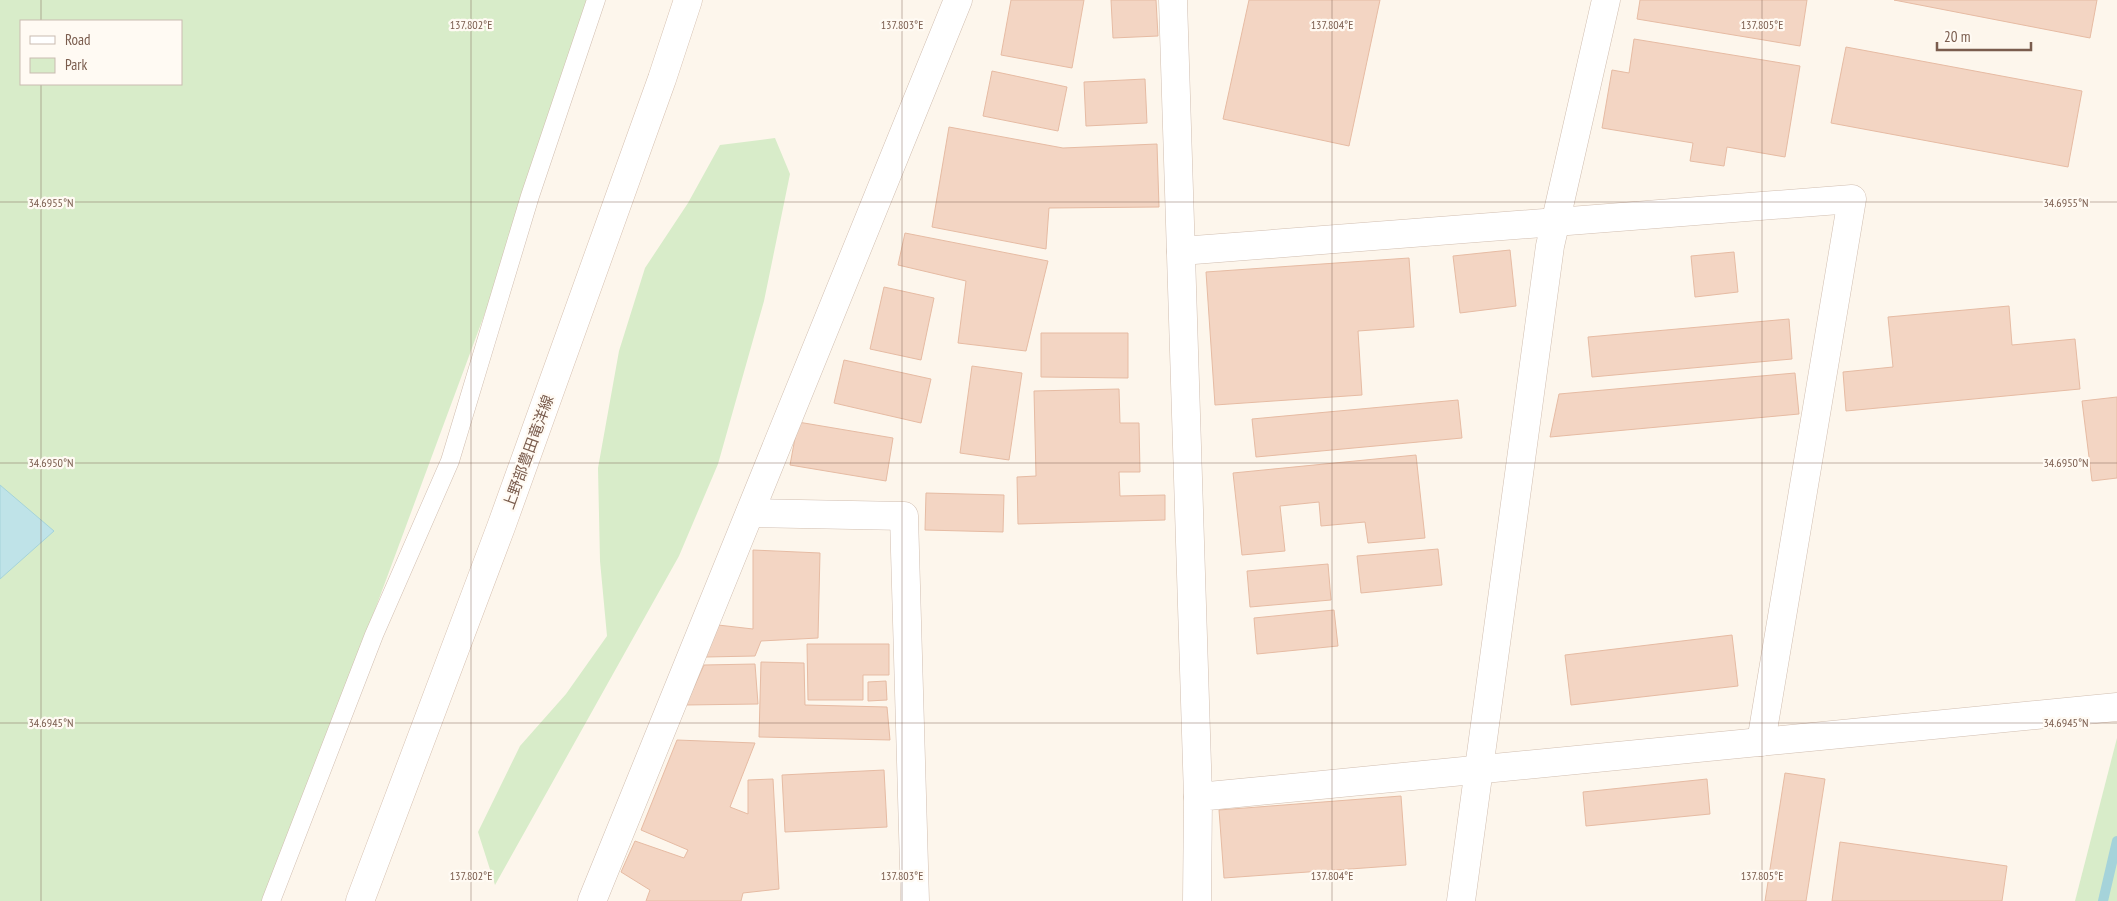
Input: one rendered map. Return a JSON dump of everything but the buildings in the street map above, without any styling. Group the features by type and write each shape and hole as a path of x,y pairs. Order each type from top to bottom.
{"street":[{"name":"上野部豊田竜洋線","path":"360,901 501,527 659,89 688,0"},
{"path":"592,901 958,0"},
{"path":"1173,0 1198,797 1197,901"},
{"path":"1461,901 1550,246 1606,0"},
{"path":"1181,251 1852,199 1761,742"},
{"path":"750,513 904,516 915,901"},
{"path":"1198,797 2117,707"}],"lane":[{"path":"271,901 374,634 450,461 530,196 596,0"}],"green space":[{"path":"0,0 601,0 267,901 0,901"},
{"path":"775,138 790,174 764,301 718,464 679,556 495,885 478,832 520,746 566,694 607,636 600,561 598,468 619,351 645,268 688,203 720,145"},
{"path":"2117,738 2117,901 2075,901"}],"water":[{"path":"0,485 54,531 0,579"}],"waterway":[{"path":"2103,901 2117,841"}]}
